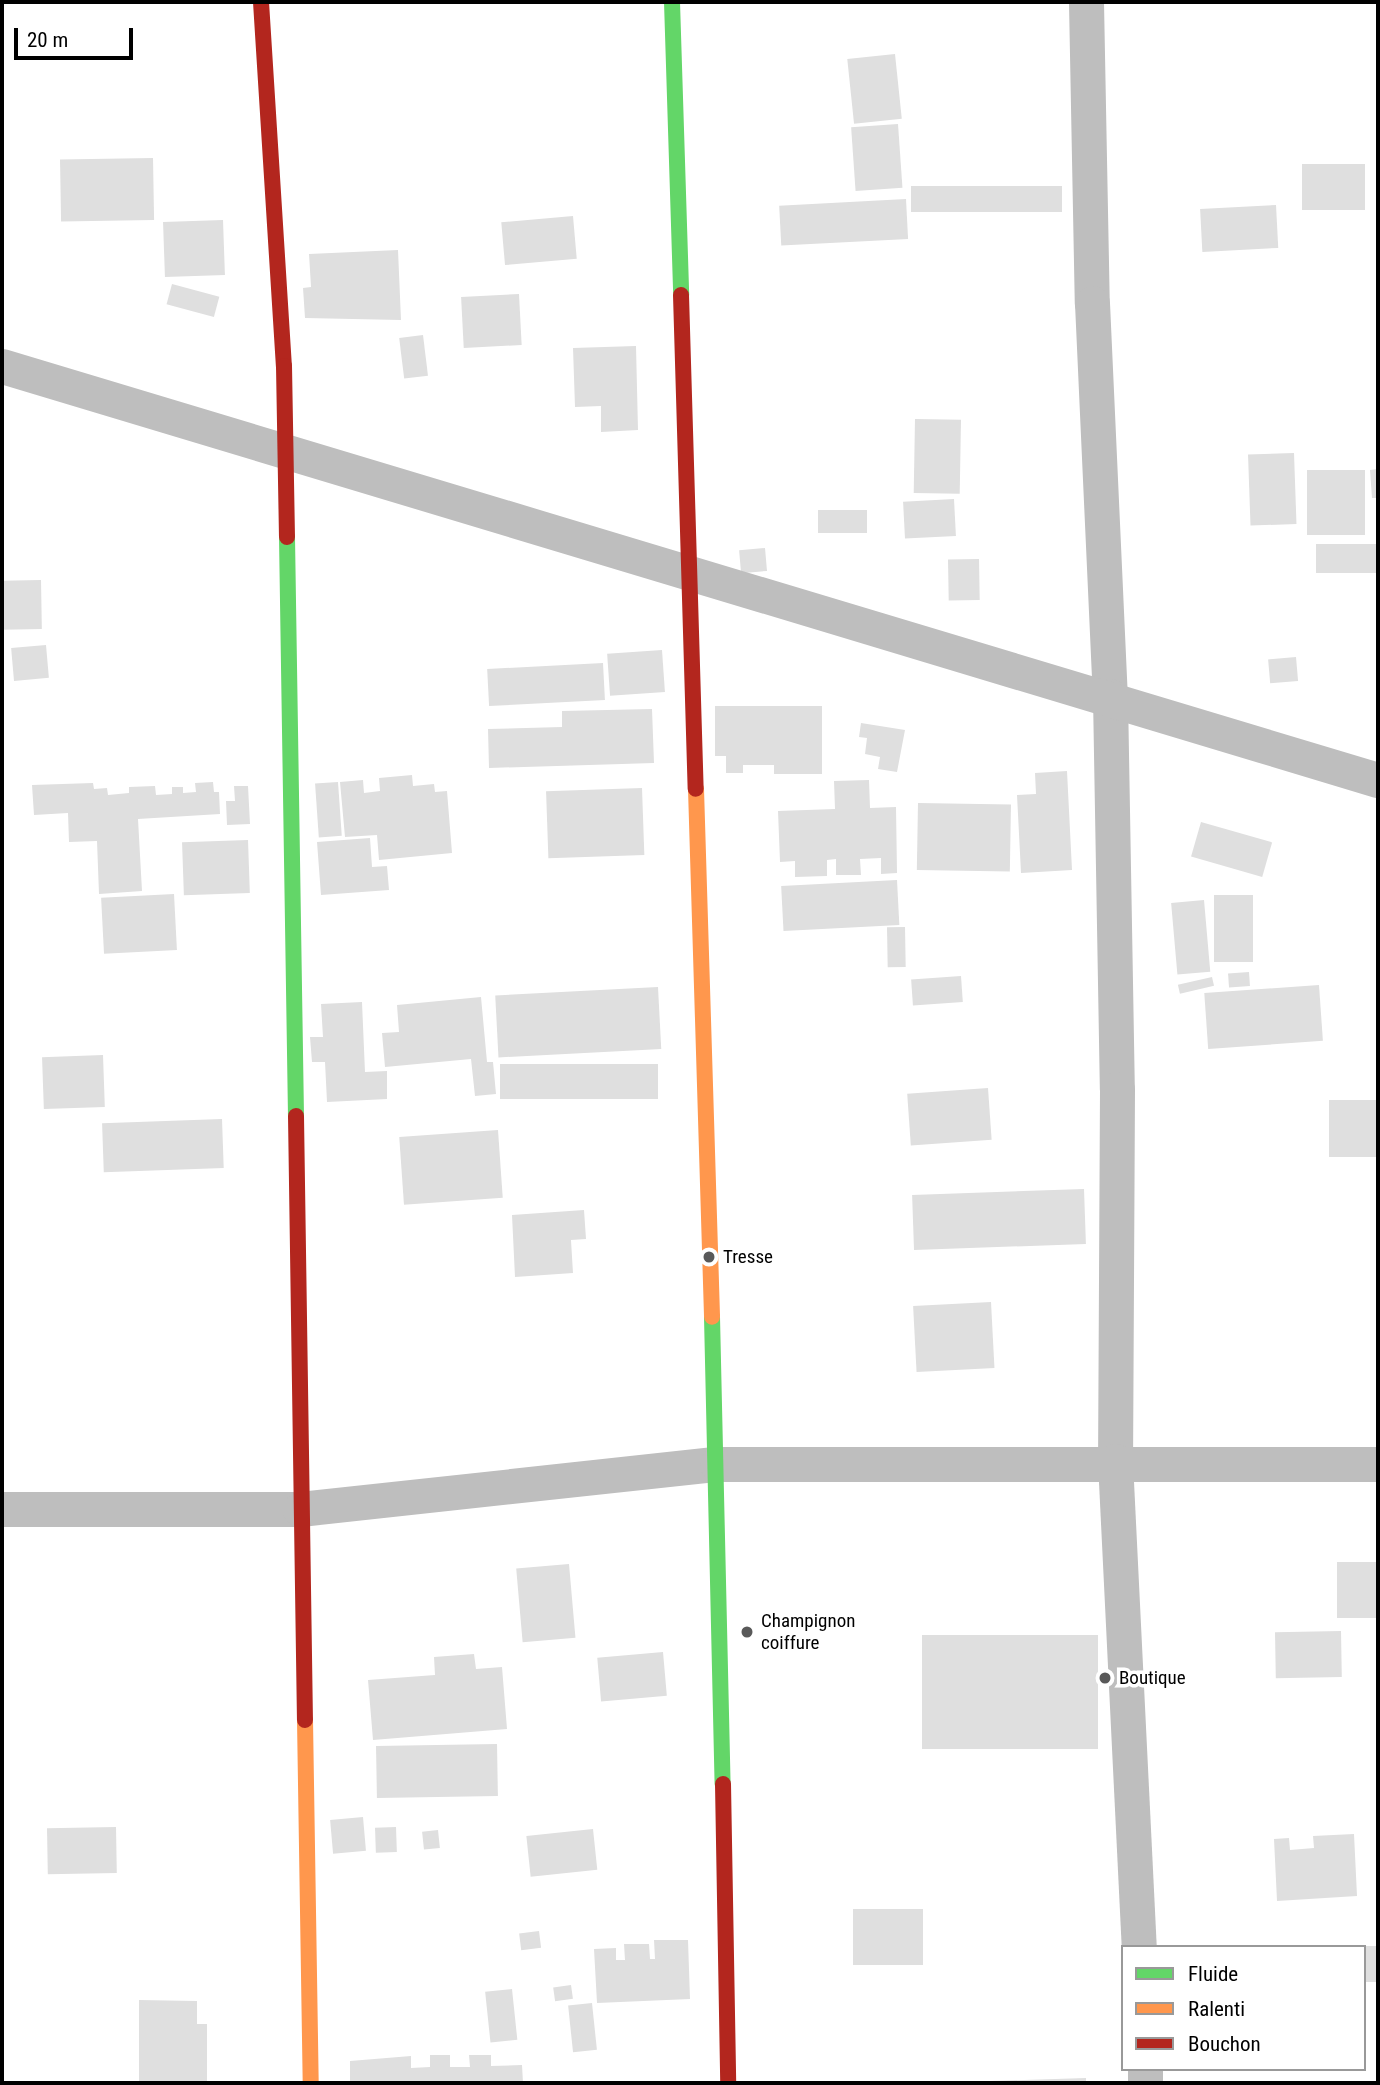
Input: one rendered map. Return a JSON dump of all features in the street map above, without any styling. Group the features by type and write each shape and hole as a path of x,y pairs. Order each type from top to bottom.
{"street":[{"path":"261,2 282,302 311,2083"},
{"path":"672,2 692,574 717,1464 728,2083"},
{"path":"1086,2 1092,303 1110,696 1117,1089 1115,1461 1139,1945"},
{"path":"2,366 692,574 1110,696 1378,780"},
{"path":"2,1509 300,1509 717,1464 1115,1461 1378,1464"}],"building":[{"path":"895,54 902,119 854,124 847,59"},
{"path":"898,124 902,188 856,191 851,127"},
{"path":"153,158 154,220 61,222 60,160"},
{"path":"1302,164 1365,164 1365,210 1302,210"},
{"path":"911,186 1062,186 1062,212 911,212"},
{"path":"906,199 908,239 781,246 779,206"},
{"path":"1276,205 1278,248 1202,252 1200,209"},
{"path":"573,216 577,259 505,265 501,222"},
{"path":"223,220 225,275 165,277 163,222"},
{"path":"398,250 401,320 305,318 303,288 311,287 309,254"},
{"path":"172,284 219,297 214,317 167,304"},
{"path":"519,294 522,345 464,348 461,297"},
{"path":"423,335 428,376 404,379 399,338"},
{"path":"636,346 638,430 601,432 601,406 575,407 573,348"},
{"path":"915,419 961,420 960,494 914,493"},
{"path":"1294,453 1296,524 1251,526 1248,455"},
{"path":"1378,469 1378,498 1372,498 1370,470"},
{"path":"1307,470 1365,470 1365,535 1307,535"},
{"path":"954,499 956,536 905,539 903,502"},
{"path":"818,510 867,510 867,533 818,533"},
{"path":"1316,544 1378,544 1378,573 1316,573"},
{"path":"765,548 767,571 741,573 739,550"},
{"path":"979,559 980,600 949,601 948,560"},
{"path":"41,580 42,629 3,630 2,581"},
{"path":"46,645 49,678 14,681 11,648"},
{"path":"662,650 665,692 610,696 607,654"},
{"path":"1296,657 1298,681 1270,683 1268,659"},
{"path":"603,663 605,700 489,706 487,669"},
{"path":"715,706 822,706 822,774 774,774 774,765 743,765 743,773 726,773 726,756 715,756"},
{"path":"652,709 654,763 489,768 488,729 562,727 562,711"},
{"path":"861,723 905,730 897,772 878,769 880,757 865,754 867,738 859,737"},
{"path":"1067,771 1072,870 1021,873 1017,795 1036,794 1035,773"},
{"path":"412,775 413,786 434,784 435,792 447,791 452,853 379,860 377,835 345,837 340,782 363,780 364,793 380,791 379,778"},
{"path":"869,780 870,808 896,807 897,873 881,874 881,858 860,859 861,875 836,875 836,859 827,860 827,876 795,877 795,861 780,862 778,811 835,809 834,781"},
{"path":"213,782 214,792 219,792 220,814 138,819 142,891 99,894 97,841 69,842 68,813 34,815 32,785 93,783 94,789 107,788 108,795 129,793 129,787 155,786 156,795 172,794 172,787 183,787 183,793 196,792 195,783"},
{"path":"338,782 342,836 319,837 315,784"},
{"path":"234,786 248,786 250,824 227,825 226,801 235,801"},
{"path":"642,788 644,855 548,858 546,791"},
{"path":"918,803 1011,805 1010,872 917,870"},
{"path":"1201,822 1272,842 1262,877 1191,857"},
{"path":"370,838 372,867 387,866 389,890 321,895 317,842"},
{"path":"248,840 250,893 184,895 182,842"},
{"path":"897,880 899,925 784,931 781,886"},
{"path":"174,894 177,950 104,954 101,898"},
{"path":"1214,895 1253,895 1253,962 1214,962"},
{"path":"1204,900 1210,972 1177,975 1171,903"},
{"path":"887,927 905,927 906,967 888,967"},
{"path":"1249,972 1250,986 1229,987 1228,973"},
{"path":"961,976 963,1002 913,1005 911,979"},
{"path":"1212,977 1214,986 1180,994 1178,985"},
{"path":"1319,985 1323,1041 1208,1049 1204,993"},
{"path":"658,987 661,1049 498,1057 495,996"},
{"path":"481,997 487,1062 493,1062 496,1094 475,1096 471,1059 385,1067 382,1033 399,1032 397,1005"},
{"path":"362,1002 365,1072 387,1071 387,1099 327,1102 325,1062 312,1062 310,1037 323,1037 321,1004"},
{"path":"103,1055 105,1107 44,1109 42,1057"},
{"path":"500,1064 658,1064 658,1099 500,1099"},
{"path":"988,1088 992,1140 911,1146 907,1094"},
{"path":"1329,1100 1378,1100 1378,1157 1329,1157"},
{"path":"222,1119 224,1168 104,1172 102,1123"},
{"path":"498,1130 503,1198 404,1205 399,1137"},
{"path":"1084,1189 1086,1244 914,1250 912,1195"},
{"path":"584,1210 586,1239 571,1240 573,1273 515,1277 512,1215"},
{"path":"991,1302 994,1368 917,1372 913,1306"},
{"path":"1337,1562 1378,1562 1378,1618 1337,1618"},
{"path":"569,1564 575,1638 523,1642 516,1569"},
{"path":"1341,1631 1342,1677 1276,1678 1275,1632"},
{"path":"922,1635 1098,1635 1098,1749 922,1749"},
{"path":"663,1652 667,1696 601,1702 597,1658"},
{"path":"474,1654 476,1669 502,1667 507,1729 373,1740 368,1680 435,1675 434,1657"},
{"path":"497,1744 498,1796 377,1798 376,1746"},
{"path":"363,1817 366,1851 333,1854 330,1820"},
{"path":"116,1827 117,1873 48,1874 47,1828"},
{"path":"396,1827 397,1852 376,1853 375,1828"},
{"path":"593,1829 597,1870 531,1877 526,1836"},
{"path":"438,1830 440,1848 424,1850 422,1832"},
{"path":"1354,1834 1357,1896 1277,1901 1274,1839 1289,1838 1290,1850 1314,1848 1313,1836"},
{"path":"853,1909 923,1909 923,1965 853,1965"},
{"path":"539,1931 541,1948 521,1950 519,1933"},
{"path":"654,1940 688,1940 690,1999 597,2003 594,1949 616,1948 616,1960 625,1960 624,1944 649,1944 650,1959 655,1959"},
{"path":"1366,1946 1378,1946 1378,1982 1366,1982"},
{"path":"571,1985 573,1999 555,2001 553,1988"},
{"path":"512,1989 517,2040 490,2043 485,1992"},
{"path":"139,2000 197,2001 197,2024 207,2024 207,2083 139,2083"},
{"path":"592,2003 597,2050 573,2052 568,2006"},
{"path":"430,2055 450,2055 450,2067 470,2067 469,2055 491,2055 491,2066 522,2065 523,2083 350,2083 350,2061 411,2056 411,2068 430,2067"},
{"path":"1086,2078 1086,2083 989,2083 989,2081"}],"traffic: fast":[{"path":"672,2 681,295"},
{"path":"287,537 296,1116"},
{"path":"712,1317 723,1784"}],"traffic: slow":[{"path":"696,789 712,1317"},
{"path":"305,1720 311,2083"}],"traffic: jam":[{"path":"261,2 284,366 287,537"},
{"path":"681,295 696,789"},
{"path":"296,1116 305,1720"},
{"path":"723,1784 728,2083"}],"place":[{"name":"Tresse","path":"709,1257"},
{"name":"Champignon coiffure","path":"747,1632"},
{"name":"Boutique","path":"1105,1678"}]}
